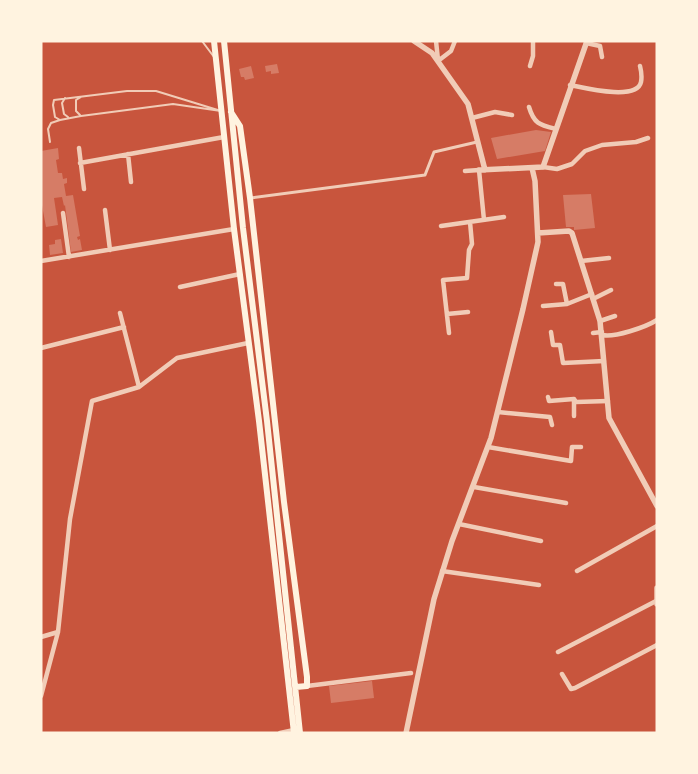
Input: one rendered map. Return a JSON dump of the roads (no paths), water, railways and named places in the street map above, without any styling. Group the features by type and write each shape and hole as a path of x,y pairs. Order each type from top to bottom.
{"main road":[{"path":"214,41 234,229 296,732"},
{"path":"224,41 248,274 296,687 296,732"},
{"path":"221,112 230,111"},
{"path":"230,111 240,126 250,198 284,502 307,677 307,686 296,687"},
{"path":"224,137 233,136"},
{"path":"234,229 243,228"},
{"path":"240,274 248,274"},
{"path":"266,420 275,420"}],"street":[{"path":"414,41 432,53 468,104 482,170 484,220"},
{"path":"436,41 438,61"},
{"path":"438,61 451,51 455,41"},
{"path":"530,66 533,56 533,41"},
{"path":"543,167 586,42 600,46 602,57"},
{"path":"570,85 628,93 636,90 641,83 640,66"},
{"path":"529,107 532,117 539,124 556,129"},
{"path":"472,118 495,112 512,115"},
{"path":"80,163 224,137"},
{"path":"465,171 543,167 557,169 572,164 585,151 602,145 636,142 648,138"},
{"path":"250,198 425,175 434,152 477,142"},
{"path":"79,148 84,189"},
{"path":"128,154 131,182"},
{"path":"406,733 434,599 458,524 488,447 525,301 538,242 535,181 532,168"},
{"path":"105,210 110,250"},
{"path":"63,213 69,257"},
{"path":"441,226 504,218"},
{"path":"449,333 443,280 467,278 469,250 472,244 470,222"},
{"path":"41,261 234,229"},
{"path":"538,233 569,230 572,233 600,321 609,418 657,506"},
{"path":"581,261 609,258"},
{"path":"180,287 240,274"},
{"path":"556,284 563,284 568,304"},
{"path":"543,306 568,304 611,290"},
{"path":"447,314 468,312"},
{"path":"120,313 139,387"},
{"path":"600,321 615,316"},
{"path":"593,333 614,336 651,324 657,320"},
{"path":"41,348 124,327"},
{"path":"551,332 553,345 560,345 563,363 604,361"},
{"path":"41,696 58,632 70,519 92,401 139,387 177,358 248,343"},
{"path":"548,396 549,401 574,399 576,402 608,401"},
{"path":"574,399 574,416"},
{"path":"498,412 550,417 552,425"},
{"path":"488,447 571,462 572,447 581,447"},
{"path":"474,487 566,502"},
{"path":"651,495 657,491"},
{"path":"458,524 541,541"},
{"path":"577,571 657,526"},
{"path":"442,571 539,585"},
{"path":"558,652 656,602 657,588"},
{"path":"41,637 58,632"},
{"path":"562,674 570,689 575,688 657,645"},
{"path":"307,686 411,673"},
{"path":"280,733 296,732"}],"lane":[{"path":"202,41 216,60"},
{"path":"60,120 55,117 54,100 127,91 156,90 221,112"},
{"path":"81,116 76,111 75,106 76,100 83,96"},
{"path":"65,98 62,103 64,114 68,118"},
{"path":"50,142 48,129 50,123 68,118 173,104 221,112"}]}
